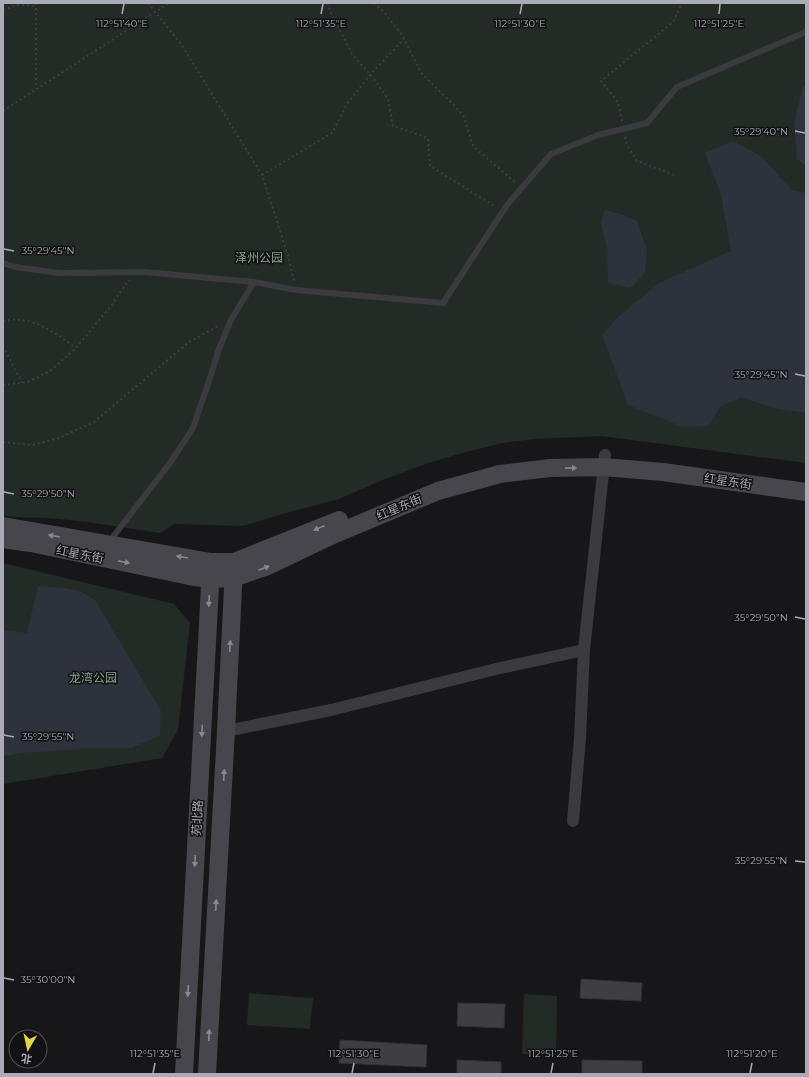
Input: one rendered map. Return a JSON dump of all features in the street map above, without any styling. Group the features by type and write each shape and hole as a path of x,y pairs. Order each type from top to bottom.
{"main road":[{"name":"红星东街","path":"3,539 210,571 234,570 268,566 333,535 438,491 500,474 604,461 665,461 806,480"},
{"name":"红星东街","path":"604,461 663,472 806,492"},
{"name":"红星东街","path":"3,526 107,545 210,571"},
{"name":"苑北路","path":"207,1074 234,570"},
{"name":"苑北路","path":"184,1074 210,571"}],"street":[{"path":"573,821 580,738 584,650 604,461"},
{"path":"226,731 331,710 500,668 584,650"}],"lane":[{"path":"3,263 15,267 60,273 144,272 254,282 296,290 443,303 507,205 551,154 598,135 647,123 677,87 806,31"},
{"path":"107,545 170,463 192,428 219,349 231,320 254,282"}],"path":[{"path":"148,3 181,44 262,175 288,256 296,290"},
{"path":"3,110 169,3"},
{"path":"327,3 352,54 388,99 392,126 428,138 430,166 503,211"},
{"path":"374,3 384,12 404,39 422,74 455,106 464,118 473,146 522,188"},
{"path":"677,176 637,161 627,145 618,102 601,81 673,22 682,3"},
{"path":"3,10 17,5 36,4 36,88"},
{"path":"262,175 332,133 347,104 370,75 404,39"},
{"path":"3,385 28,382 50,371 76,348 110,307 134,272"},
{"path":"3,321 27,320 50,329 76,348"},
{"path":"3,442 32,445 59,438 94,422 189,342 231,320"},
{"path":"3,346 22,383"}],"green space":[{"name":"泽州公园","path":"3,3 806,3 806,463 601,436 534,439 503,443 428,463 380,481 339,499 243,526 174,524 160,533 72,520 3,515"},
{"name":"龙湾公园","path":"3,563 174,604 190,623 178,730 162,758 3,784"},
{"path":"249,993 313,998 310,1029 247,1025"},
{"path":"524,994 557,996 556,1055 522,1054"}],"shaded area":[{"path":"806,83 806,166 797,159 794,121 803,87"},
{"path":"733,141 761,156 792,190 806,193 806,413 777,409 741,397 720,407 708,426 683,427 628,405 602,335 619,316 659,283 731,251 721,195 705,153"},
{"path":"604,210 621,214 637,221 647,250 645,273 630,288 608,283 607,249 601,223"},
{"path":"38,586 66,588 82,592 95,600 161,711 160,735 132,748 94,748 22,753 3,756 3,630 27,633"}],"building":[{"path":"581,979 642,983 641,1001 580,998"},
{"path":"458,1003 505,1004 504,1028 457,1026"},
{"path":"340,1040 427,1045 426,1067 339,1063"},
{"path":"457,1060 501,1062 501,1074 457,1074"},
{"path":"582,1060 642,1061 642,1074 582,1074"}]}
